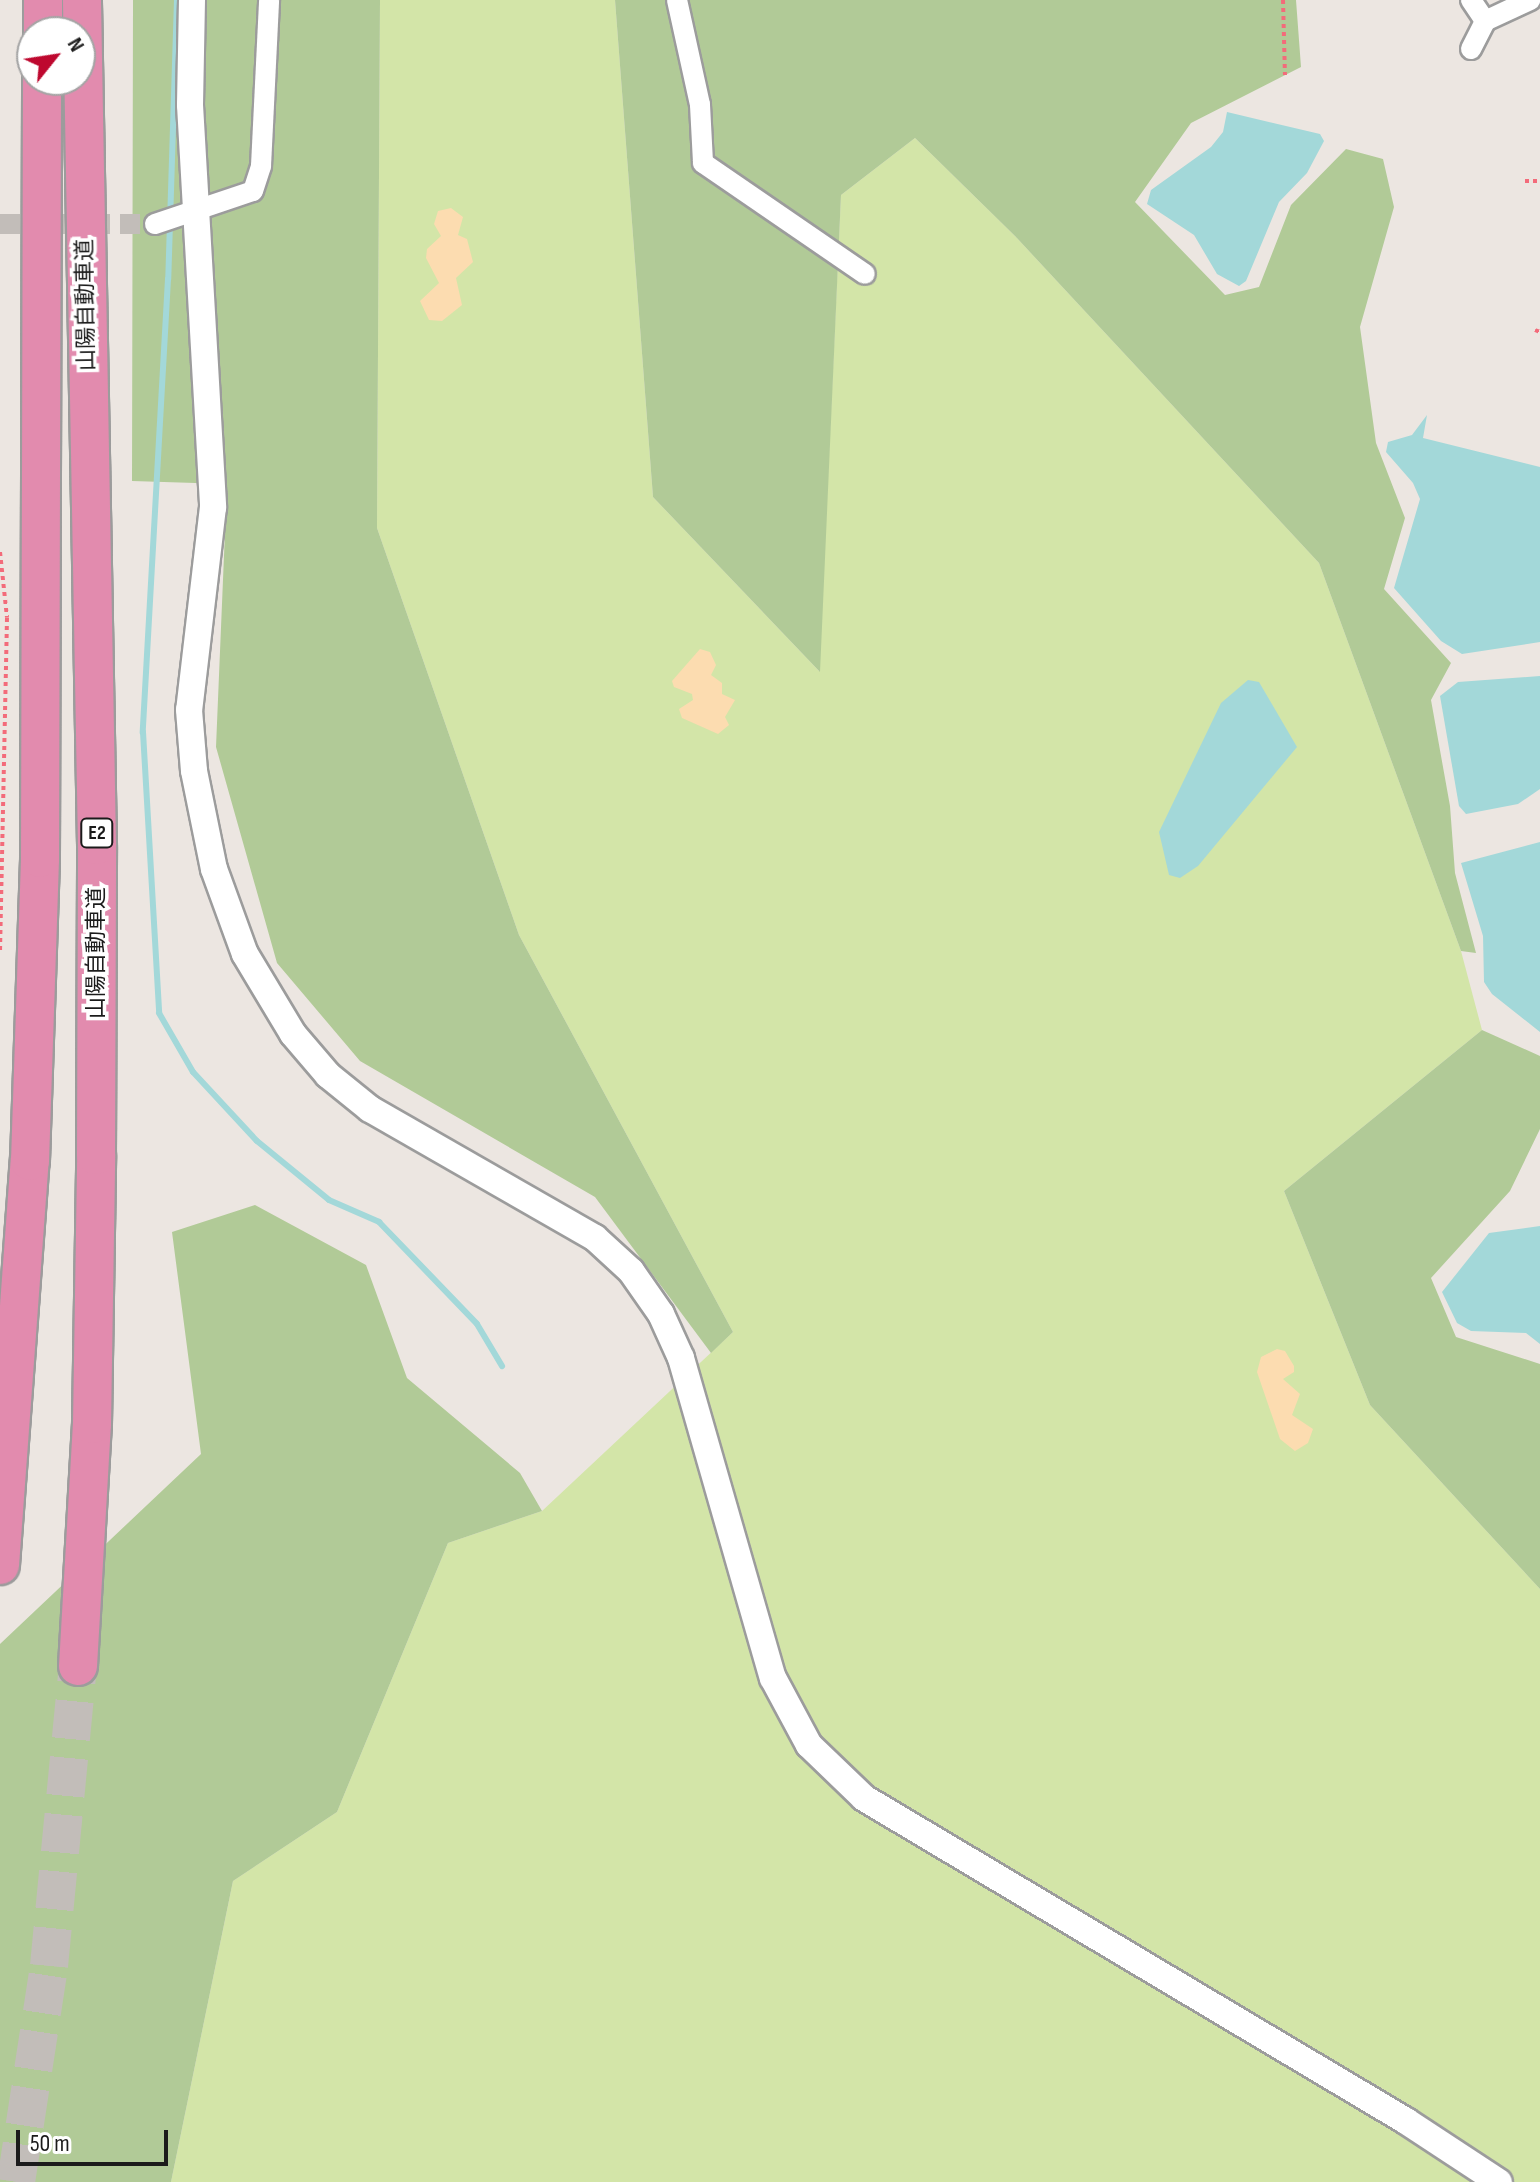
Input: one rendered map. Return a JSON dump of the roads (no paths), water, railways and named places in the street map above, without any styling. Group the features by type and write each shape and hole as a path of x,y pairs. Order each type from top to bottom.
{"highway":[{"name":"山陽自動車道","path":"78,1666 92,1424 97,1109 82,0"},
{"name":"山陽自動車道","path":"0,1565 30,1161 40,858 42,96"}],"street":[{"path":"192,0 190,105 213,507 189,710 194,771 214,869 245,954 293,1034 328,1075 370,1109 556,1213 617,1254 631,1271 661,1314 681,1358 755,1624 788,1713 809,1745 864,1798 1406,2121 1499,2182"},
{"path":"155,224 253,191 261,166 269,0"},
{"path":"677,0 700,105 703,163 865,274"},
{"path":"1471,0 1485,21"},
{"path":"1471,49 1485,21 1530,0"}],"water":[{"path":"1227,112 1320,134 1324,141 1307,173 1279,202 1246,281 1239,286 1217,274 1194,235 1147,204 1151,190 1211,147 1223,132"},
{"path":"1427,415 1423,438 1540,467 1540,642 1462,654 1441,641 1394,588 1420,499 1413,483 1386,452 1388,442 1412,435"},
{"path":"1540,676 1540,789 1518,804 1466,814 1459,806 1440,696 1458,682"},
{"path":"1248,680 1259,682 1297,747 1198,866 1180,878 1169,875 1159,832 1221,703"},
{"path":"1540,842 1540,1032 1492,994 1484,982 1483,936 1461,863"},
{"path":"1540,1226 1540,1344 1526,1333 1471,1331 1457,1323 1442,1292 1489,1233"}],"waterway":[{"path":"177,0 168,279 143,732 159,1013 193,1072 257,1141 329,1200 379,1222 477,1324 502,1366"}],"tunnel":[{"path":"0,224 155,224"},
{"path":"16,2182 49,1966 78,1666"}]}
